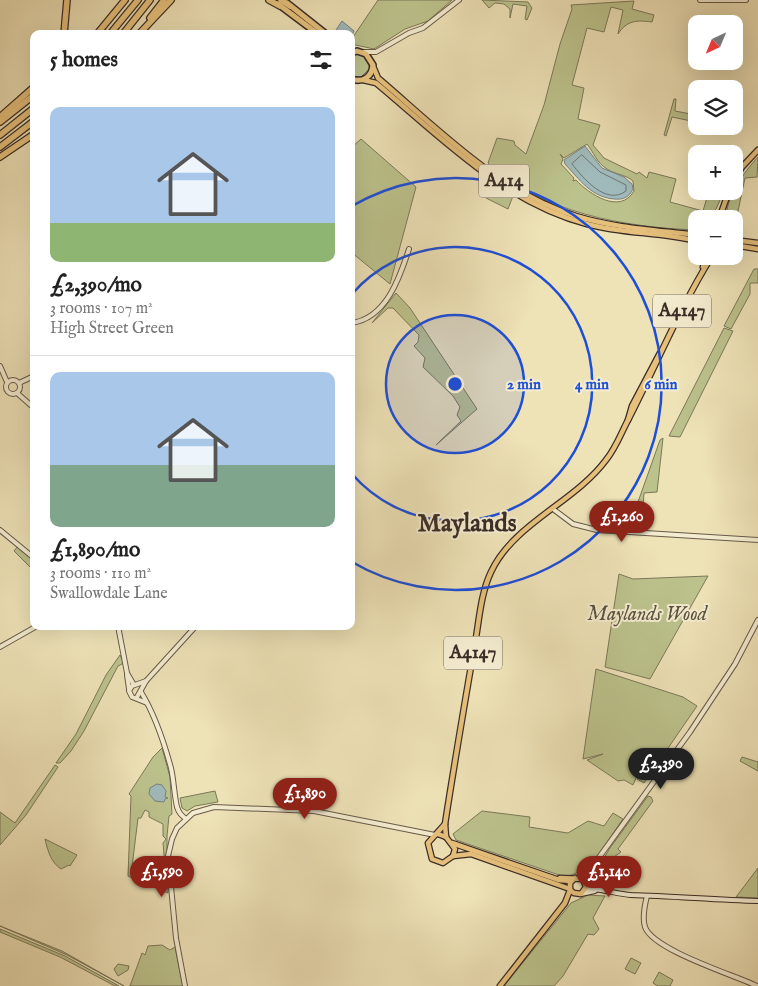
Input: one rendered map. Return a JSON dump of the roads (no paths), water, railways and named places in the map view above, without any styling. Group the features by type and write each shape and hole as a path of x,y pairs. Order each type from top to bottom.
{"highway":[{"path":"64,30 67,0"},
{"path":"100,30 125,0"},
{"path":"113,30 138,0"},
{"path":"126,30 150,0"},
{"path":"141,30 164,0"},
{"path":"142,30 171,0"},
{"path":"270,0 282,2 290,6 321,30"},
{"path":"282,2 314,30"},
{"path":"355,52 362,52 372,63 369,76 362,80 355,80"},
{"path":"0,117 30,90"},
{"path":"0,122 30,98"},
{"path":"0,135 30,111"},
{"path":"0,147 30,124"},
{"path":"0,157 30,137"}],"main road":[{"name":"A414","path":"372,63 376,74 381,80 493,174 517,190 560,210 604,223 688,234"},
{"name":"A414","path":"362,80 376,83 475,166 499,184 530,202 566,218 603,228 688,240"},
{"path":"743,169 758,150"},
{"path":"743,241 758,243"},
{"path":"743,246 758,249"},
{"name":"A4147","path":"700,276 703,265"},
{"name":"A4147","path":"446,837 445,824 486,585 494,566 506,549 581,486 604,463 616,445 707,265"},
{"name":"A4147","path":"628,421 629,412 665,346"},
{"path":"646,378 652,373"},
{"path":"629,412 636,406"},
{"name":"A4147","path":"436,835 445,824"},
{"path":"565,902 580,894 586,889 587,883 574,879 559,880 452,842 446,837 436,835 428,843 435,861 443,863 453,856 472,854 580,894"},
{"path":"452,842 455,849 453,856"},
{"path":"500,986 565,902 574,879"},
{"path":"552,918 564,898 564,891 554,883"}],"street":[{"path":"362,52 376,52 409,33 423,28 459,0"},
{"path":"700,0 746,0"},
{"path":"372,63 376,52"},
{"path":"355,321 369,316 389,297 399,278 410,249"},
{"path":"0,366 7,382 5,388 7,392 13,394 17,392 20,389 19,383"},
{"path":"19,383 30,378"},
{"path":"7,382 13,380 19,383"},
{"path":"17,392 30,404"},
{"path":"553,509 570,523 597,530 758,540"},
{"path":"0,530 30,555"},
{"path":"574,879 592,867 598,860 690,732 735,664 758,620"},
{"path":"0,647 30,630"},
{"path":"119,630 131,696 137,697 148,705"},
{"path":"137,697 146,681 192,630"},
{"path":"127,672 141,691 148,705 171,769 177,806 180,814 186,819"},
{"path":"129,689 146,681"},
{"path":"185,986 176,938 168,856 172,839 186,819 200,810 214,807 314,811 436,835"},
{"path":"421,833 428,843"},
{"path":"587,883 598,860"},
{"path":"587,883 592,867"},
{"path":"587,883 602,889"},
{"path":"586,889 602,889 687,900 758,901"},
{"path":"580,894 602,889"},
{"path":"647,896 644,926 653,938 714,971 756,986"}],"water":[{"path":"342,21 353,30 336,30"},
{"path":"585,146 602,168 624,177 632,184 633,189 628,196 618,199 599,195 586,187 565,164 564,160"},
{"path":"157,784 162,785 166,791 165,797 168,798 164,802 155,801 149,794 150,788"}],"district":[{"name":"Maylands","path":"467,524"}],"park label":[{"name":"Maylands Wood","path":"647,614"}]}
